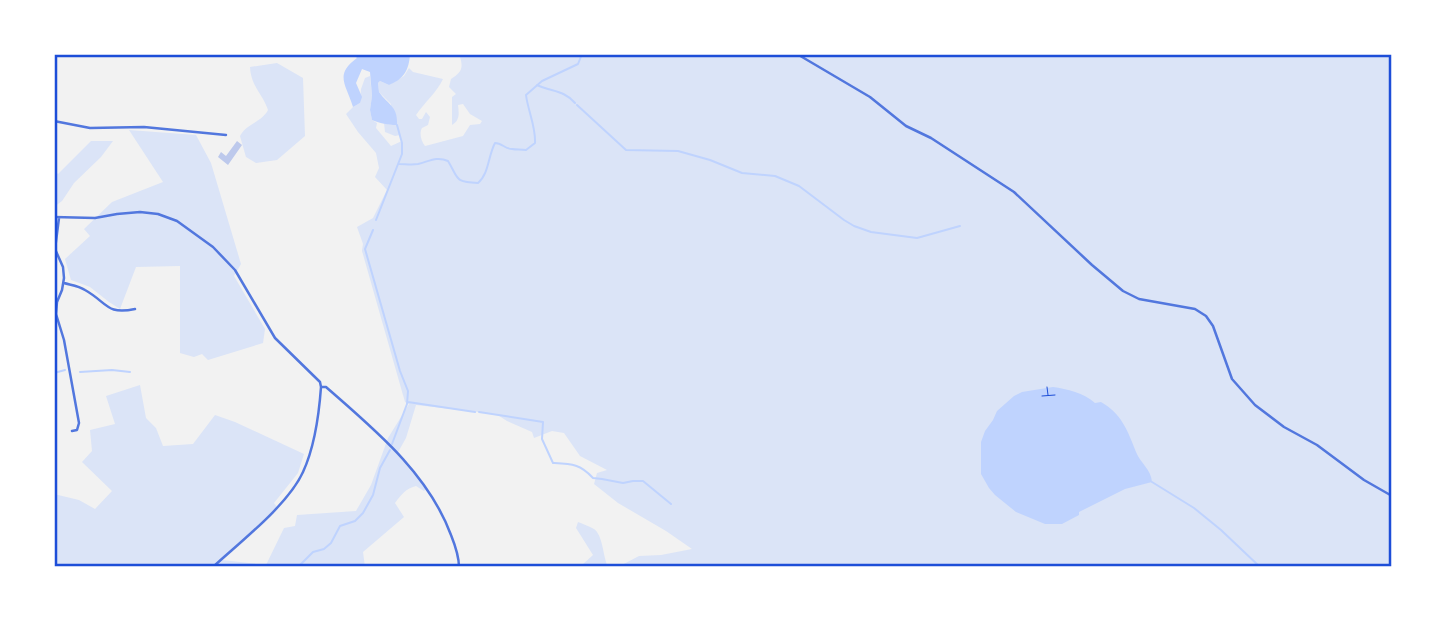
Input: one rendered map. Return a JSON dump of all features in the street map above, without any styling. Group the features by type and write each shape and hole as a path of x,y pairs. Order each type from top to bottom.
{"street":[{"path":"797,54 870,97 906,126 931,138 1014,192 1124,291 1139,299 1195,309 1206,316 1213,326 1231,379 1255,405 1284,427 1317,445 1364,480 1392,496"},
{"path":"54,121 90,128 144,127 226,135"},
{"path":"72,432 79,424 64,340 56,314 64,283 63,267 55,249 56,218 95,218 140,212 158,214 177,221 213,247 236,270 275,338 320,382 321,387 312,449 302,474 277,507 213,567"},
{"path":"64,283 81,288 111,309 135,309"},
{"path":"321,387 326,387 382,436 425,486 450,531 459,567"}],"path":[{"path":"1047,387 1048,396"},
{"path":"1042,396 1055,395"}],"shaded area":[{"path":"459,54 1392,54 1392,567 618,567 639,556 692,549 618,503 594,484 597,473 607,470 580,456 564,433 552,431 534,438 532,432 496,414 416,405 406,438 397,454 426,489 424,491 416,486 399,497 395,503 404,517 363,552 365,567 54,567 54,494 79,500 95,509 112,491 82,462 92,451 90,430 115,424 106,396 140,385 146,418 156,428 163,446 193,444 215,415 304,454 298,473 274,503 277,507 222,560 266,565 284,528 295,526 297,515 356,511 371,485 388,438 409,404 405,402 357,227 373,218 387,190 375,177 379,168 376,153 346,114 360,103 365,78 370,76 372,120 377,123 376,128 391,146 402,141 400,135 385,132 384,123 392,125 391,104 379,92 378,83 380,81 389,85 404,76 409,68 413,72 443,79 416,115 422,119 426,112 430,117 428,125 422,128 421,132 425,146 463,136 470,125 480,124 482,121 470,114 463,104 458,105 458,119 452,125 452,97 456,94 449,87 451,79 461,69"},
{"path":"277,63 303,78 305,136 277,160 256,163 246,157 240,136 268,110 253,80 250,67"},
{"path":"129,130 196,135 211,163 241,264 234,276 265,329 263,343 208,360 202,354 194,357 180,353 180,266 136,267 120,309 90,287 71,280 65,259 90,236 84,229 112,202 163,182"},
{"path":"91,141 113,141 54,207 54,171 58,174"},
{"path":"578,522 597,532 608,567 583,567 593,555 576,528"}],"water":[{"path":"353,54 410,54 402,77 389,85 380,81 378,83 379,92 394,110 397,125 372,120 370,72 362,69 356,83 362,97 360,103 353,107 344,75 357,58"},
{"path":"1053,387 1081,394 1114,411 1127,430 1152,482 1125,489 1079,512 1079,515 1062,524 1045,524 1016,512 995,495 981,474 981,442 997,411 1022,392"}],"building":[{"path":"237,141 242,145 228,165 218,157 221,152 226,156"}],"waterway":[{"path":"399,164 440,159 448,161 461,180 478,183 484,175 495,143 510,149 526,150 535,143 526,95 542,81 578,64 582,54"},
{"path":"537,85 562,93 575,103"},
{"path":"577,105 626,150 678,151 742,173 775,176 799,186 844,220 871,232 917,238 960,226"},
{"path":"376,220 402,154 397,125"},
{"path":"373,230 365,249 408,391 407,404 392,444"},
{"path":"54,373 65,370"},
{"path":"80,372 130,372"},
{"path":"408,402 475,412"},
{"path":"479,412 543,422 542,439 553,463 575,466 593,478 623,483 643,481 671,504"},
{"path":"298,567 313,552 324,549 331,543 340,526 355,521 363,513 373,495 380,468 390,450"},
{"path":"1152,482 1194,508 1260,567"}]}
